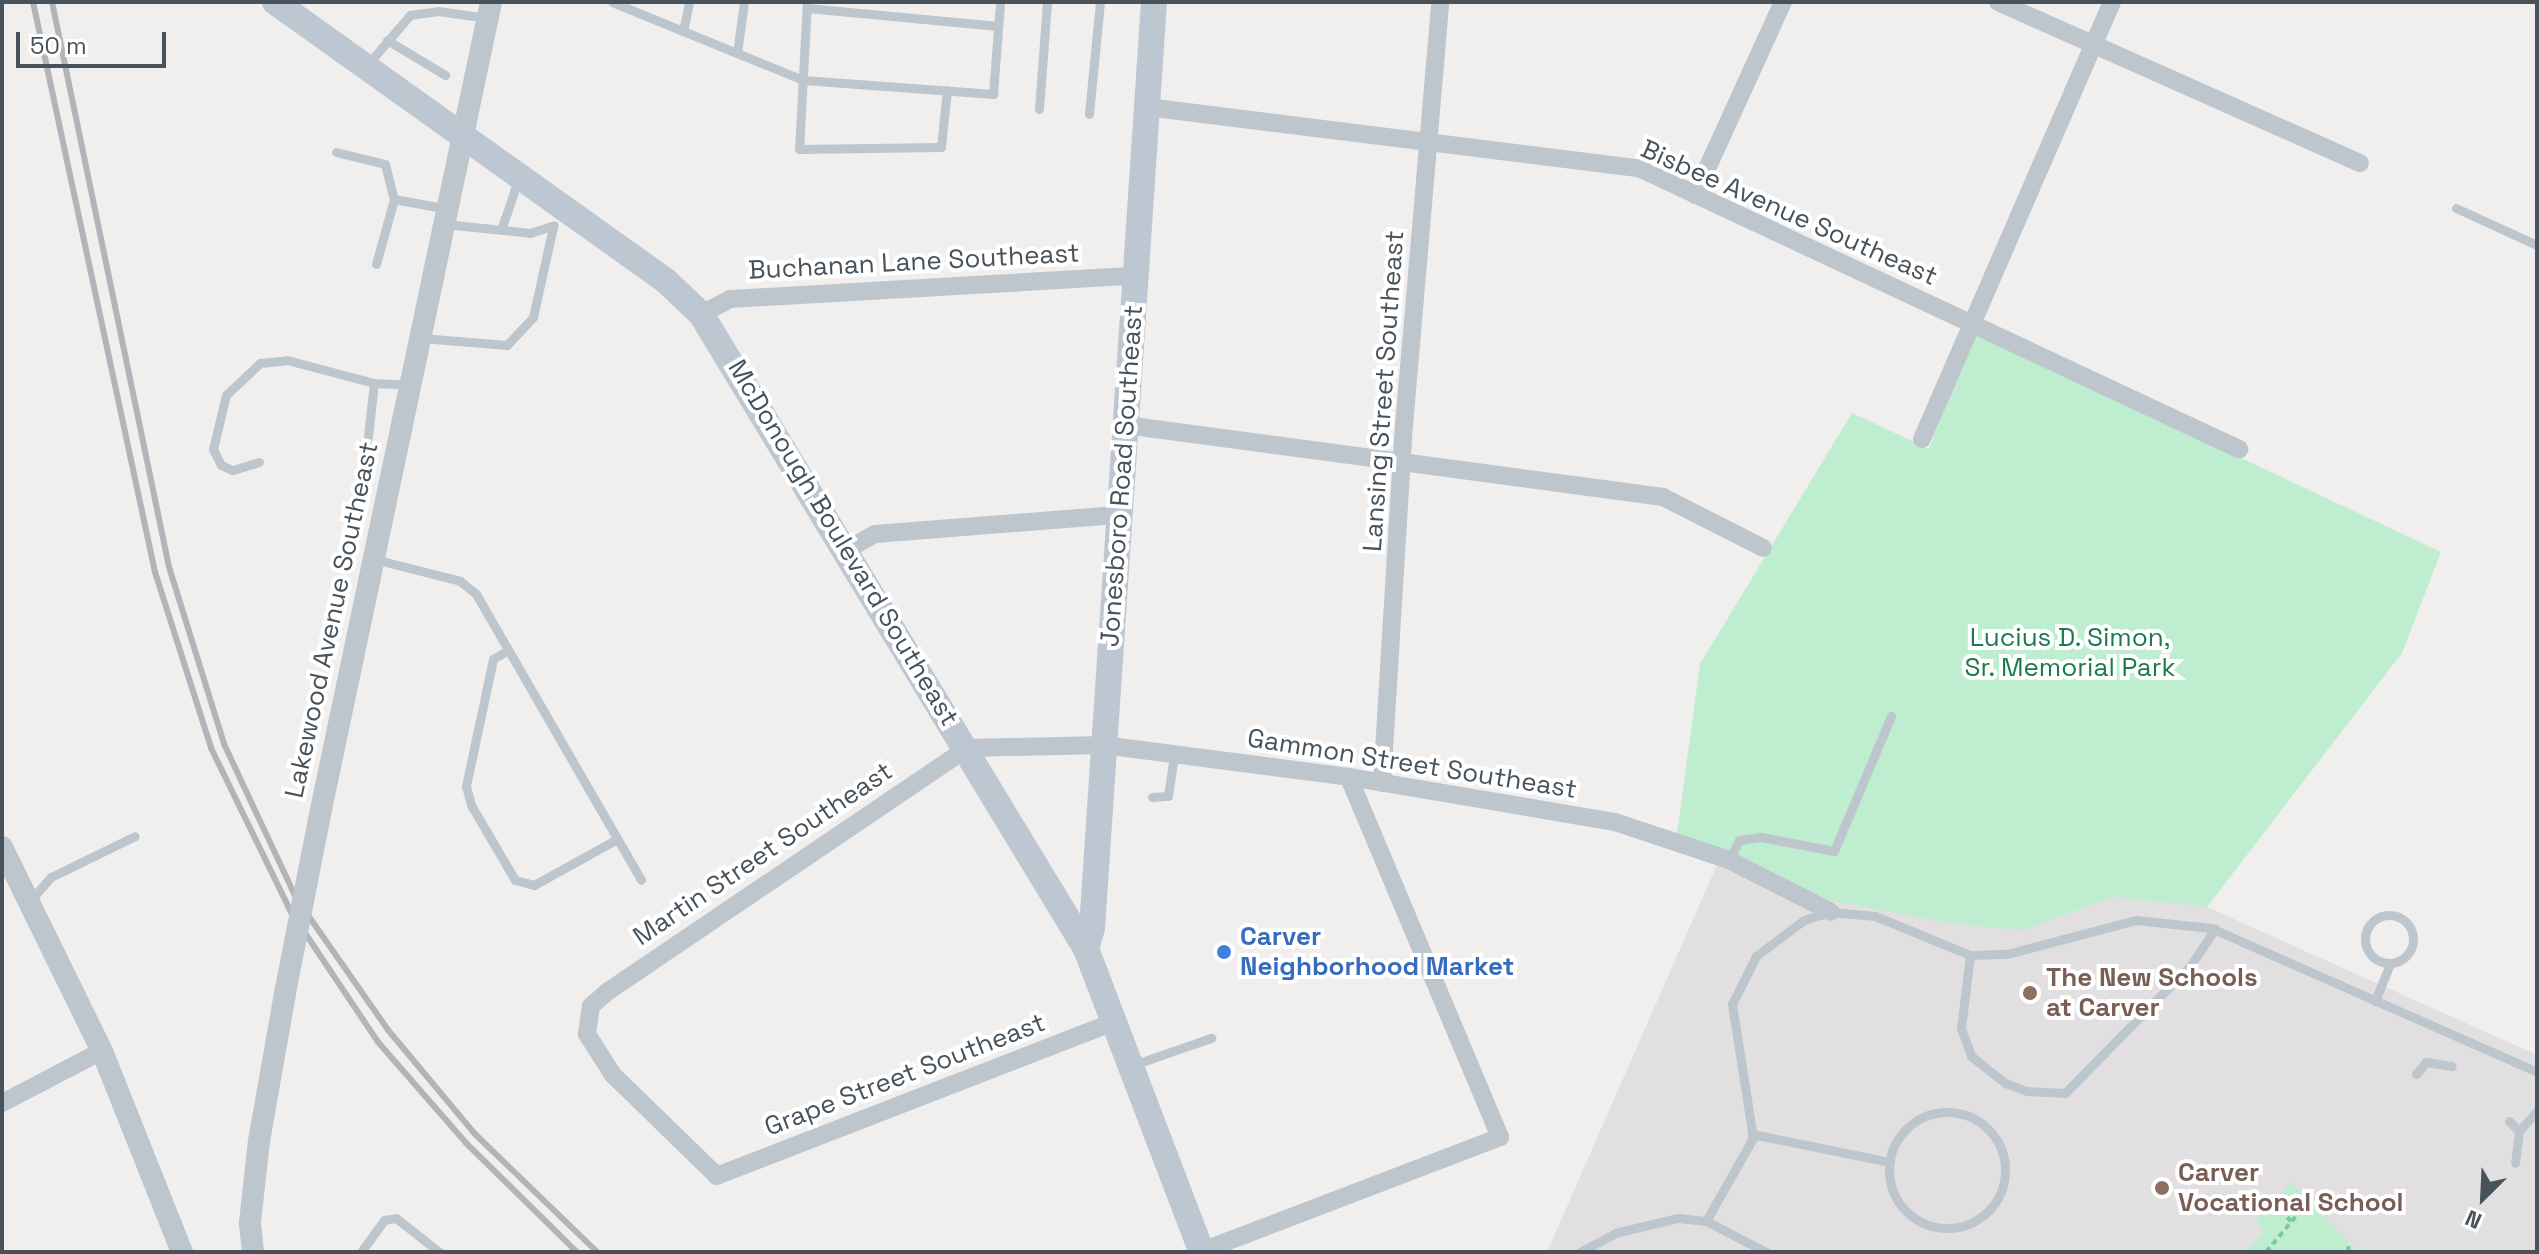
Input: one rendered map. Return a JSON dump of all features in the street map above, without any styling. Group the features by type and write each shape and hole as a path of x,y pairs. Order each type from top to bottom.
{"main road":[{"name":"McDonough Boulevard Southeast","path":"275,2 519,176 558,217 666,281 701,314 847,550 1086,949 1111,1023 1202,1252"},
{"name":"Jonesboro Road Southeast","path":"1086,949 1092,928 1154,2"}],"street":[{"name":"Lansing Street Southeast","path":"1382,783 1440,2"},
{"path":"1695,195 1783,2"},
{"path":"1998,2 2360,163"},
{"path":"1922,439 1969,323 2112,2"},
{"name":"Lakewood Avenue Southeast","path":"253,1252 250,1222 259,1141 285,993 490,10"},
{"name":"Bisbee Avenue Southeast","path":"1147,107 1639,168 2239,449"},
{"name":"Buchanan Lane Southeast","path":"701,314 730,299 1135,276"},
{"path":"1125,425 1663,497 1763,548"},
{"path":"847,550 875,534 1119,515"},
{"name":"Gammon Street Southeast","path":"967,748 1103,745 1349,777 1615,822 1729,860 1831,912"},
{"name":"Martin Street Southeast","path":"717,1176 597,1057 587,1034 591,1006 967,748"},
{"path":"1202,1252 1500,1137 1349,777"},
{"path":"2,847 102,1051 182,1252"},
{"name":"Grape Street Southeast","path":"717,1176 1111,1023"},
{"path":"2,1103 102,1051"}],"lane":[{"path":"612,2 633,6 683,31 803,80 993,94 1000,2"},
{"path":"683,31 689,2"},
{"path":"737,53 744,2"},
{"path":"1039,109 1047,2"},
{"path":"1089,114 1100,2"},
{"path":"947,90 941,147 799,149 807,5 998,26"},
{"path":"365,67 401,23 422,12 490,10"},
{"path":"387,40 445,75"},
{"path":"336,152 385,164 394,199 376,264"},
{"path":"501,230 519,176"},
{"path":"394,199 501,230 530,233 558,217"},
{"path":"2456,208 2537,245"},
{"path":"421,338 507,345 533,317 558,217"},
{"path":"259,462 232,470 221,465 213,449 226,395 260,363 287,360 374,383 411,385"},
{"path":"366,454 374,383"},
{"path":"374,559 460,581 476,594 641,880"},
{"path":"508,650 493,659 466,786 471,805 515,880 534,885 617,839"},
{"path":"1729,860 1739,840 1761,837 1834,851 1891,716"},
{"path":"1152,797 1168,796 1174,755"},
{"path":"29,902 51,877 135,836"},
{"path":"1706,1221 1752,1134 1732,1004 1756,956 1804,920 1831,912 1875,916 1970,955 2007,954 2136,920 2215,929 2537,1072"},
{"path":"2375,1001 2390,964 2405,958 2414,938 2403,919 2388,915 2374,920 2365,940 2370,954 2390,964"},
{"path":"1970,955 1961,1028 1971,1056 2005,1083 2027,1091 2065,1093 2190,966 2215,929"},
{"path":"1130,1067 1211,1038"},
{"path":"2416,1074 2426,1062 2452,1066"},
{"path":"2515,1163 2519,1131 2537,1111"},
{"path":"1961,1113 1996,1138 2005,1176 1987,1213 1967,1225 1934,1227 1910,1216 1895,1197 1890,1162 1901,1133 1919,1119 1961,1113"},
{"path":"2509,1121 2519,1131"},
{"path":"1752,1134 1890,1162"},
{"path":"361,1252 384,1220 396,1218 439,1252"},
{"path":"1580,1252 1615,1233 1678,1218 1706,1221 1766,1252"}],"path":[{"path":"2266,1252 2294,1224 2309,1201"},
{"path":"2273,1203 2294,1224"},
{"path":"2348,1252 2349,1242"}],"shaded area":[{"name":"The New Schools at Carver","path":"1723,851 2023,930 2114,897 2207,907 2537,1055 2537,1252 1547,1252"}],"green space":[{"name":"Lucius D. Simon, Sr. Memorial Park","path":"1973,332 2441,552 2402,653 2207,907 2114,897 2023,930 1950,923 1832,901 1677,834 1700,664 1852,413 1929,449"},
{"path":"2291,1183 2359,1252 2246,1252 2265,1231 2256,1221"}],"railway":[{"path":"33,2 155,572 211,748 291,912 378,1042 466,1143 577,1252"},
{"path":"52,2 169,567 224,744 296,898 388,1030 475,1134 597,1252"}],"place":[{"name":"Carver Neighborhood Market","path":"1224,952"},
{"name":"The New Schools at Carver","path":"2030,993"},
{"name":"Carver Vocational School","path":"2162,1188"}]}
